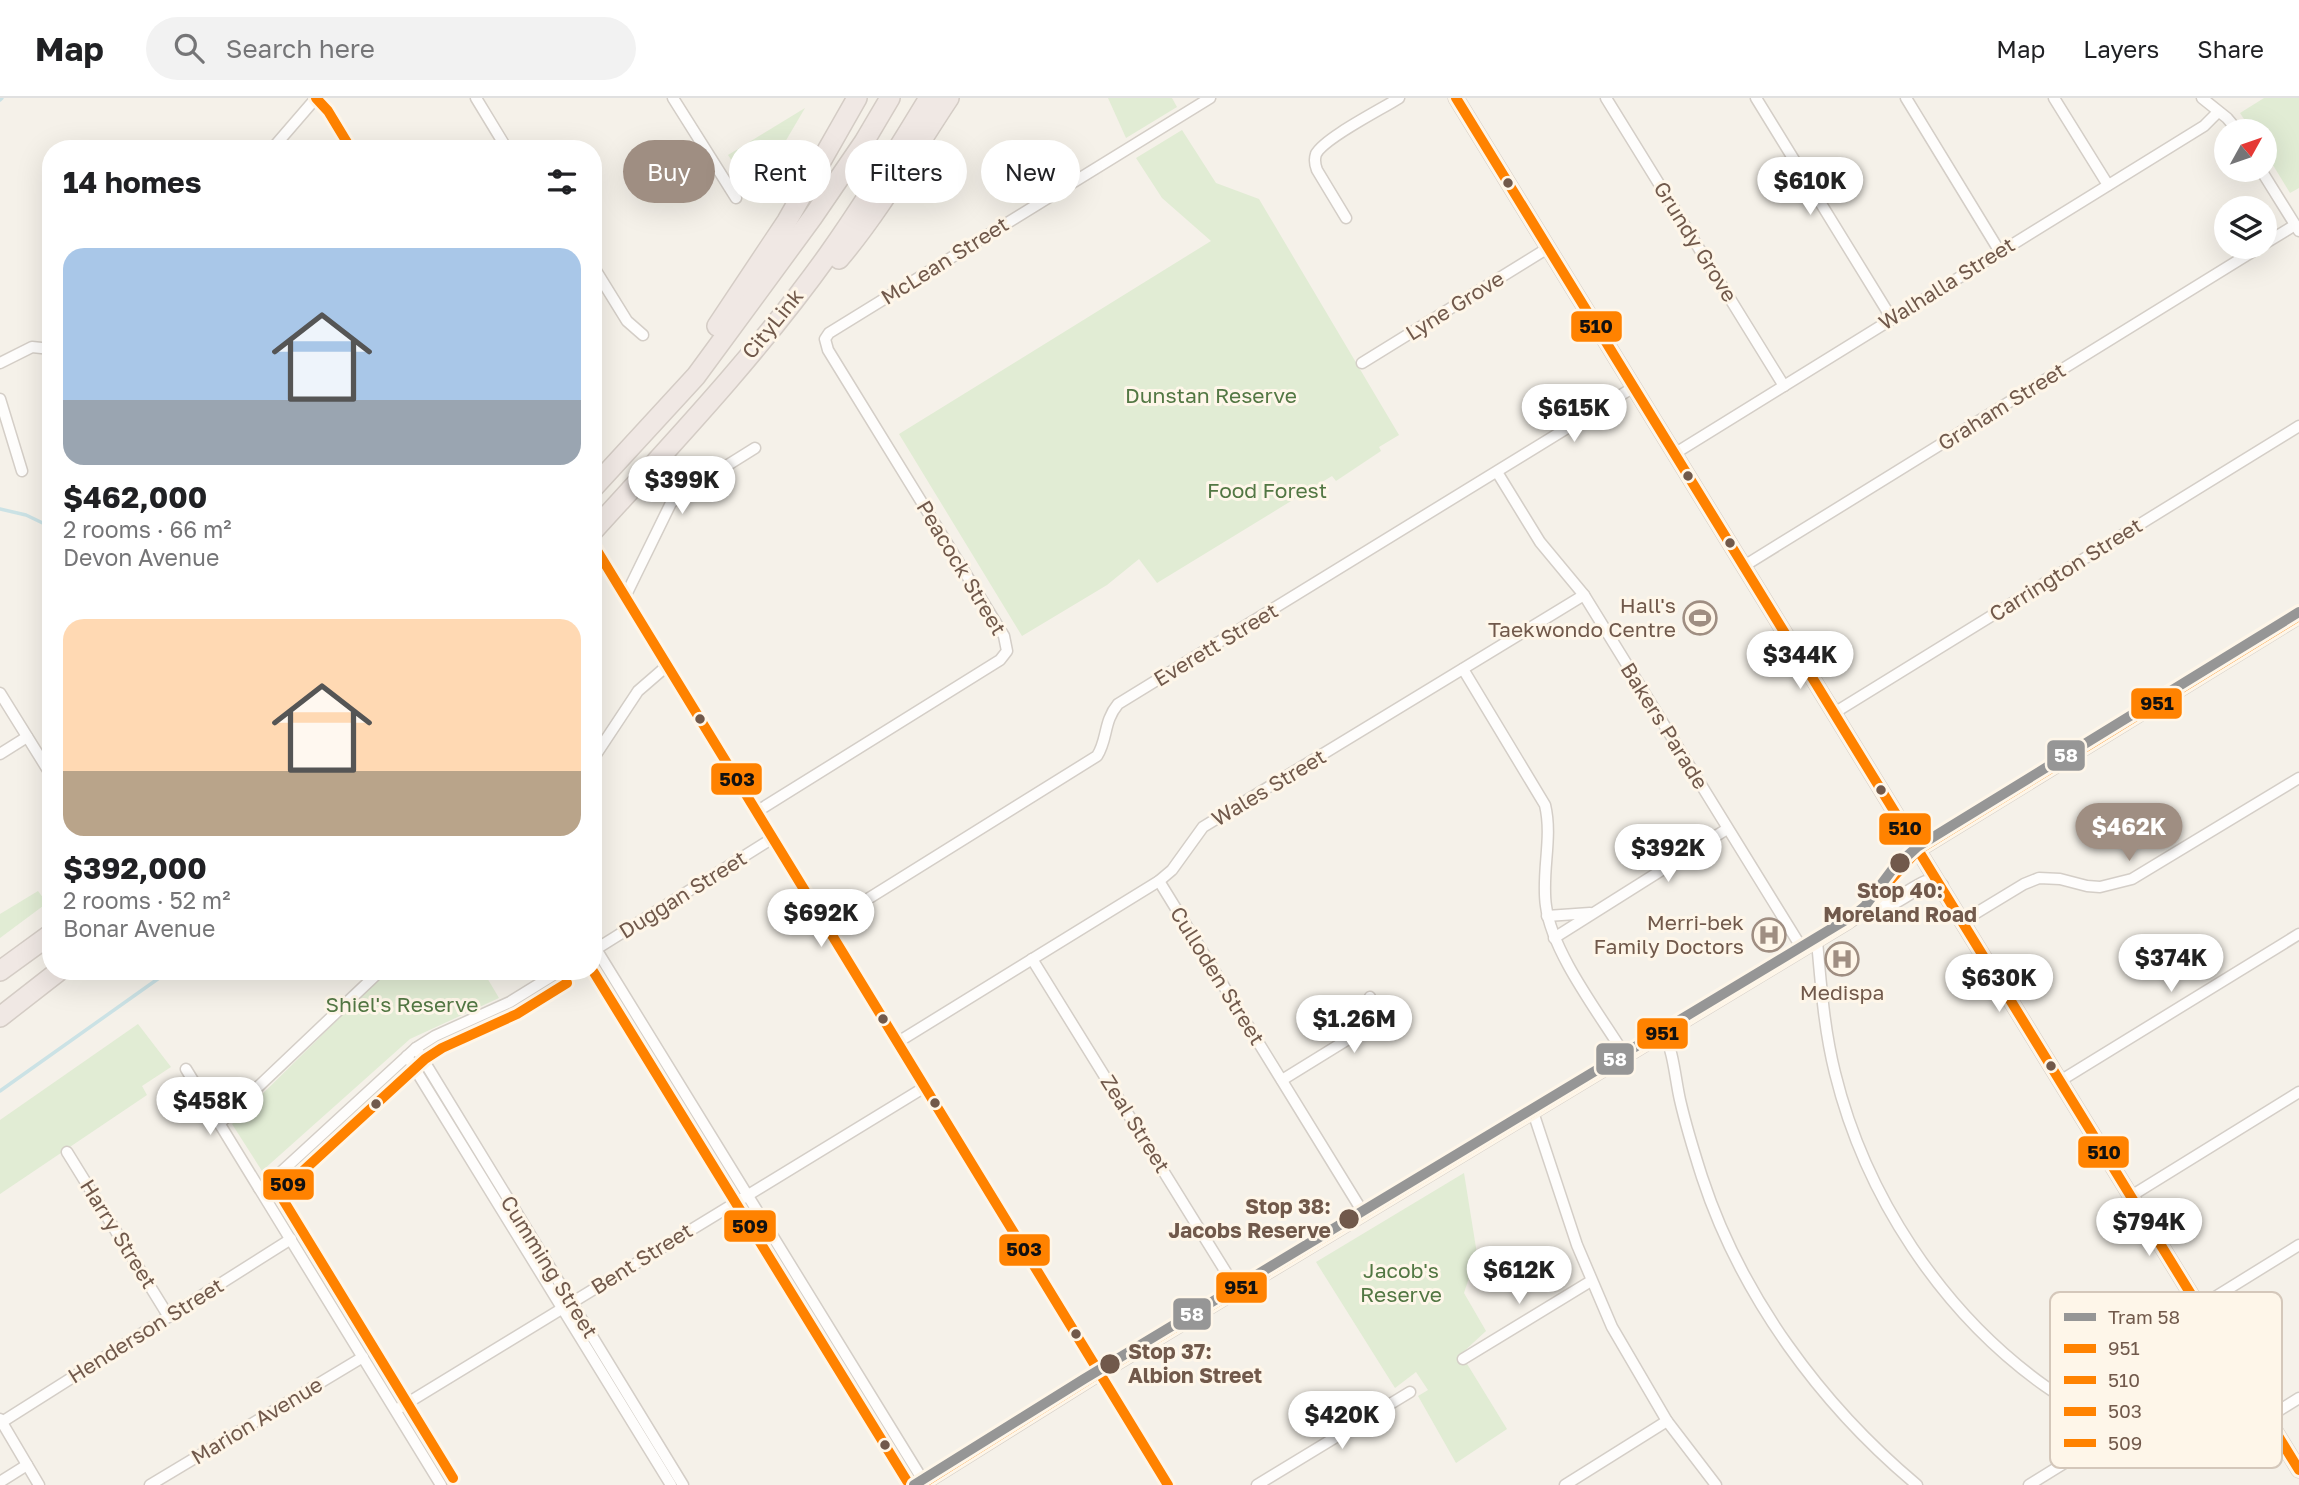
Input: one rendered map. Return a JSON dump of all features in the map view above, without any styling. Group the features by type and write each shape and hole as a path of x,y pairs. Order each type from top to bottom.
{"highway":[{"path":"640,437 787,222 858,98"},
{"name":"CityLink","path":"602,478 695,376 733,326 812,218 864,142 890,98"},
{"name":"CityLink","path":"602,521 730,377 827,257 929,98"},
{"path":"730,377 809,294 856,238 903,172 949,98"},
{"path":"0,971 42,941"},
{"path":"0,1017 48,980"}],"main road":[{"path":"1456,98 2190,1292"},
{"path":"922,1484 1100,1373 1803,950 1867,907 1900,865 1918,850 2299,615"},
{"path":"1867,907 1891,904 1926,883 1941,886"},
{"path":"2282,1442 2299,1470"}],"street":[{"path":"280,140 316,98 326,104 346,140"},
{"path":"476,98 502,140"},
{"path":"673,98 729,187"},
{"name":"McLean Street","path":"825,339 833,330 1210,98"},
{"path":"1346,218 1317,170 1317,153 1330,140 1399,98"},
{"name":"Grundy Grove","path":"1606,98 1784,386"},
{"path":"1756,98 1892,319"},
{"path":"1906,98 2000,252"},
{"path":"2054,98 2108,185"},
{"path":"2202,98 2228,119"},
{"name":"Walhalla Street","path":"1674,454 2204,126 2218,112"},
{"path":"2268,182 2297,228 2277,238"},
{"name":"Lyne Grove","path":"1362,363 1548,248"},
{"name":"Graham Street","path":"1744,566 2241,259"},
{"path":"602,280 628,321 643,335"},
{"name":"Peacock Street","path":"756,812 1000,660 1007,651 1004,636 828,350 825,339"},
{"path":"0,363 32,347 42,348"},
{"name":"Everett Street","path":"826,925 1097,756 1106,722 1118,704 1634,387"},
{"path":"0,399 22,471"},
{"name":"Carrington Street","path":"1834,713 2299,426"},
{"path":"625,597 671,503 683,492 755,448"},
{"name":"Bakers Parade","path":"1497,472 1540,542 1584,595 1803,950"},
{"path":"602,559 1168,1485"},
{"name":"Wales Street","path":"898,1042 1159,881 1172,870 1203,827 1584,595"},
{"path":"602,745 638,691 668,665"},
{"path":"1462,669 1545,805 1547,916 1555,938 1626,1057"},
{"path":"0,692 42,761"},
{"path":"0,754 27,737"},
{"path":"1963,921 2024,884 2039,878 2100,887 2132,879 2299,778"},
{"path":"1555,938 1592,912 1727,829"},
{"name":"Duggan Street","path":"602,946 773,838"},
{"name":"Culloden Street","path":"1159,881 1364,1214"},
{"path":"1547,916 1592,912"},
{"path":"2060,1081 2299,934"},
{"path":"1817,941 1823,1010 1842,1099 1868,1166 1901,1229 1947,1293 2004,1352 2050,1389"},
{"name":"Zeal Street","path":"1032,959 1237,1290"},
{"path":"602,961 748,1195 922,1484"},
{"path":"220,1123 371,980"},
{"path":"259,1188 268,1184 412,1052 435,1036 503,1005 545,980"},
{"path":"1282,1080 1363,1030 1371,1017 1370,997"},
{"path":"1664,1033 1670,1046 1686,1127 1704,1182 1732,1249 1759,1298 1796,1356 1829,1398 1882,1454 1917,1485"},
{"name":"Cumming Street","path":"412,1052 628,1406 671,1485"},
{"path":"186,1069 439,1482 427,1485"},
{"name":"Bent Street","path":"396,1410 925,1087"},
{"path":"2131,1196 2299,1092"},
{"path":"1533,1112 1568,1222 1591,1281 1627,1355 1667,1421 1716,1485"},
{"name":"Harry Street","path":"67,1152 169,1317"},
{"name":"Henderson Street","path":"1,1420 290,1239"},
{"path":"2223,1292 2299,1245"},
{"path":"1463,1359 1591,1281"},
{"name":"Marion Avenue","path":"150,1485 363,1357"},
{"path":"1257,1485 1410,1392"},
{"path":"2282,1409 2299,1398"},
{"name":"Cumming Street","path":"628,1406 682,1485"},
{"path":"1,1420 39,1485"},
{"path":"1565,1485 1667,1421"},
{"path":"0,1482 27,1465"},
{"path":"2029,1485 2057,1468"}],"green space":[{"path":"1108,98 1172,98 1177,107 1126,138"},
{"path":"2264,98 2299,98 2299,188 2290,193 2277,172 2277,119 2244,119 2240,113"},
{"path":"805,108 786,140 753,140"},
{"name":"Dunstan Reserve","path":"1182,130 1216,183 1259,199 1399,435 1379,447 1381,451 1336,481 1332,476 1157,583 1139,559 1107,585 1022,636 899,434 1211,241 1162,198 1136,158"},
{"path":"38,891 42,896 42,907 0,938 0,914"},
{"name":"Shiel's Reserve","path":"378,980 488,980 499,998 410,1039 262,1171 232,1124"},
{"path":"138,1024 171,1067 142,1086 147,1095 0,1194 0,1120"},
{"name":"Jacob's Reserve","path":"1464,1173 1477,1254 1464,1293 1486,1331 1461,1354 1507,1429 1456,1463 1418,1396 1428,1390 1416,1372 1395,1388 1316,1262"}],"waterway":[{"path":"0,509 26,515 42,523"},
{"path":"0,1091 156,980"}],"tram line":[{"name":"58","path":"914,1485 1084,1379 1854,915 1865,906 1892,870 1917,847 2299,612"}],"transit line":[{"name":"503","path":"316,98 328,111 346,140"},
{"name":"510","path":"1456,98 2190,1292"},
{"name":"503","path":"602,559 1168,1485"},
{"name":"951","path":"920,1485 1091,1378 1847,922 1867,906 1918,850 2299,616"},
{"name":"509","path":"599,980 907,1481"},
{"name":"509","path":"453,1478 279,1193 425,1059 442,1048 517,1014 567,983"},
{"name":"510","path":"2282,1442 2299,1470"}],"place":[{"name":"Hall's Taekwondo Centre","path":"1700,618"},
{"name":"Stop 40: Moreland Road","path":"1900,863"},
{"name":"Merri-bek Family Doctors","path":"1769,935"},
{"name":"Medispa","path":"1842,959"},
{"name":"Stop 38: Jacobs Reserve","path":"1349,1219"},
{"name":"Stop 37: Albion Street","path":"1110,1364"}],"park label":[{"name":"Food Forest","path":"1267,491"}]}
